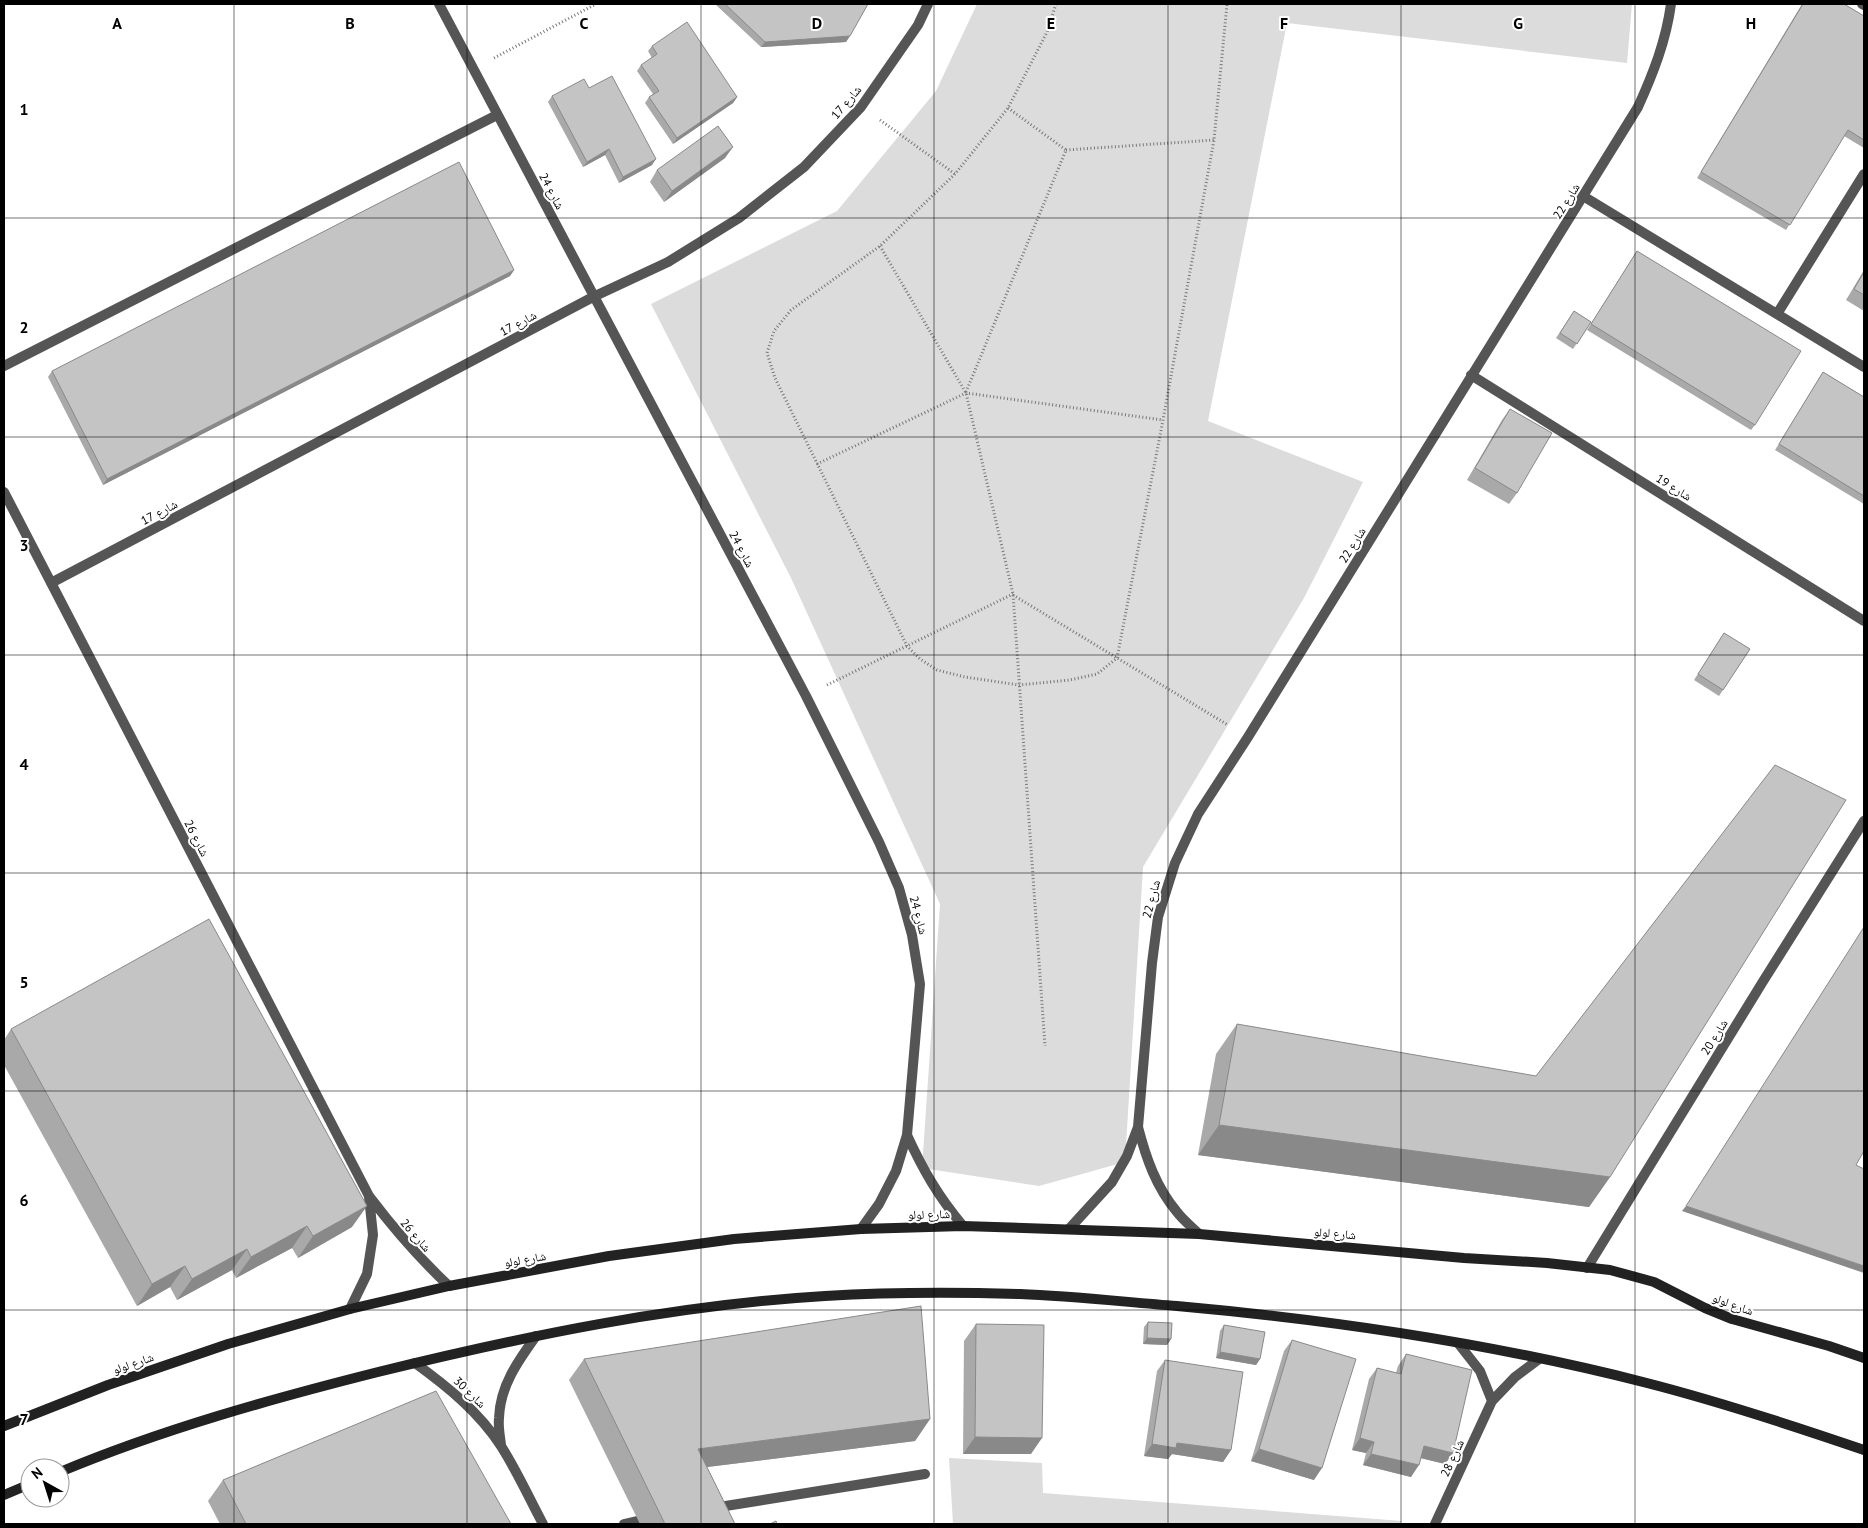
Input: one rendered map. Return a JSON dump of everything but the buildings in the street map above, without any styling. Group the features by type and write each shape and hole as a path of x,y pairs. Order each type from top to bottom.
{"street":[{"name":"شارع 24","path":"439,4 806,696 879,842 899,888 912,935 920,984 907,1135 896,1171 879,1204 861,1229"},
{"name":"شارع 17","path":"51,583 593,297 668,262 739,218 804,166 861,107 918,25 928,4"},
{"name":"شارع 22","path":"1069,1229 1112,1182 1128,1156 1138,1127 1152,963 1158,917 1175,863 1198,814 1248,738 1638,107 1662,49 1671,4"},
{"path":"4,366 497,114"},
{"path":"1777,314 1864,174"},
{"path":"1584,196 1864,367"},
{"name":"شارع 19","path":"1471,375 1864,620"},
{"name":"شارع 26","path":"4,492 369,1196 420,1259 449,1286"},
{"name":"شارع 20","path":"1588,1268 1757,991 1864,821"},
{"name":"شارع 22","path":"1138,1127 1146,1158 1159,1186 1177,1212 1199,1234"},
{"name":"شارع 24","path":"907,1135 922,1168 941,1199 963,1226"},
{"name":"شارع 26","path":"350,1309 367,1274 374,1235 369,1196"},
{"name":"شارع لولو","path":"4,1426 108,1385 219,1347 350,1309 449,1286 609,1256 715,1241 861,1229 963,1226 1199,1234 1610,1270 1654,1282 1705,1308 1732,1319 1830,1346 1864,1358"},
{"path":"70,1468 183,1427 298,1392 536,1336 631,1318 727,1305 824,1296 929,1293 1022,1294 1226,1311 1332,1322 1458,1343 1540,1358 1642,1382 1735,1407 1864,1450"},
{"name":"شارع 30","path":"501,1446 499,1417 504,1388 517,1362 536,1336"},
{"path":"1458,1343 1480,1371 1492,1402"},
{"name":"شارع 28","path":"1435,1524 1492,1402 1515,1377 1540,1358"},
{"name":"شارع 30","path":"415,1363 462,1400 483,1422 501,1446 543,1524"},
{"path":"702,1510 925,1474"},
{"path":"4,1495 20,1488"},
{"path":"624,1524 637,1521"}],"path":[{"path":"473,69 596,4"},
{"path":"1056,4 1047,32 1008,108 955,174 880,246 791,310 774,331 767,353 775,378 907,646 920,659 936,670 966,677 1019,685 1070,680 1097,674 1116,658 1163,420 1214,140 1227,4"},
{"path":"861,107 955,174"},
{"path":"1008,108 1066,150 1214,140"},
{"path":"966,392 1066,150"},
{"path":"880,246 966,392 1013,594 1045,1046"},
{"path":"817,464 966,392 1163,420"},
{"path":"806,696 1013,594"},
{"path":"1013,594 1248,738"}],"shaded area":[{"path":"977,4 1632,4 1627,63 1287,23 1208,421 1363,482 1304,598 1143,867 1125,1162 1039,1186 922,1168 940,904 791,578 651,304 837,211 936,91"},
{"path":"949,1458 1042,1463 1043,1493 1402,1521 1400,1524 953,1524"}]}
